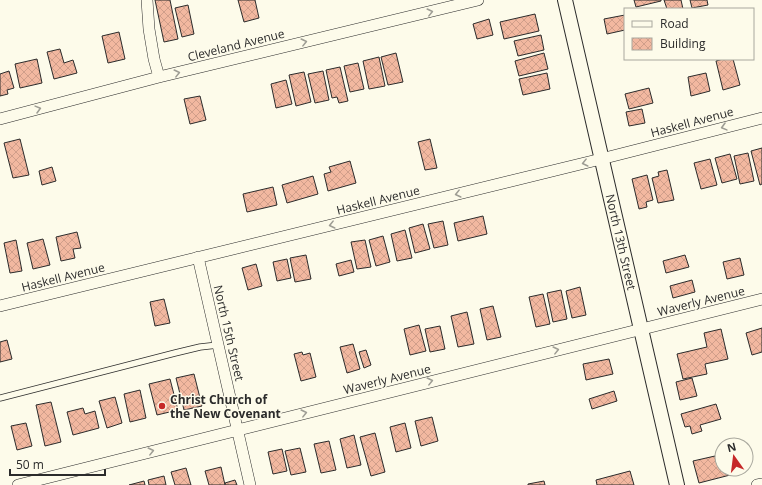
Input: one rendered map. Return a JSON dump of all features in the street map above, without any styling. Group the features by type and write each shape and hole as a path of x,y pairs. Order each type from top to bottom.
{"street":[{"path":"147,0 149,29 154,59 159,77"},
{"name":"Cleveland Avenue","path":"0,118 159,77 478,0"},
{"name":"North 13th Street","path":"565,0 677,485"},
{"name":"Haskell Avenue","path":"0,306 601,159 762,118"},
{"name":"North 15th Street","path":"198,257 250,485"},
{"name":"Waverly Avenue","path":"18,485 641,328 762,299"},
{"path":"757,485 762,484"}],"lane":[{"path":"0,398 175,353 200,347 218,345"}],"building":[{"path":"155,0 170,0 178,39 164,42"},
{"path":"238,0 255,0 259,18 244,22"},
{"path":"634,0 661,0 661,1 636,7"},
{"path":"664,0 681,0 683,8 667,8"},
{"path":"690,0 707,0 708,5 692,8"},
{"path":"188,5 194,34 182,37 175,8"},
{"path":"535,14 539,31 504,39 500,22"},
{"path":"624,15 624,30 607,34 604,19"},
{"path":"489,19 493,35 477,39 473,24"},
{"path":"119,32 125,59 108,63 102,36"},
{"path":"541,35 544,50 518,56 514,41"},
{"path":"60,49 64,63 73,60 77,73 54,79 47,52"},
{"path":"396,53 403,82 388,85 381,57"},
{"path":"544,53 548,69 519,76 515,61"},
{"path":"379,57 385,86 369,89 363,61"},
{"path":"37,59 42,83 20,88 15,64"},
{"path":"733,60 740,85 723,90 716,61"},
{"path":"358,63 364,89 350,92 344,66"},
{"path":"340,67 348,101 339,103 337,97 332,98 326,70"},
{"path":"9,71 14,88 7,90 8,94 0,96 0,74"},
{"path":"323,71 329,100 315,103 308,74"},
{"path":"304,72 311,102 296,106 289,75"},
{"path":"547,73 550,89 523,95 519,79"},
{"path":"706,73 710,91 691,96 688,77"},
{"path":"286,80 292,104 276,108 271,84"},
{"path":"649,88 653,103 629,109 625,94"},
{"path":"200,96 206,120 190,124 184,99"},
{"path":"642,109 645,123 629,126 626,112"},
{"path":"20,139 29,175 13,178 4,143"},
{"path":"430,139 437,168 425,170 418,142"},
{"path":"762,148 762,184 760,185 751,151"},
{"path":"748,153 754,181 740,184 734,156"},
{"path":"730,154 737,179 722,183 715,158"},
{"path":"710,159 717,185 701,189 694,163"},
{"path":"350,161 356,183 328,191 324,174 331,172 329,167"},
{"path":"52,167 56,181 42,185 39,171"},
{"path":"667,170 674,200 658,203 652,178 659,176 658,172"},
{"path":"647,175 653,200 646,202 647,207 639,209 632,179"},
{"path":"313,176 318,194 287,203 282,185"},
{"path":"273,187 277,205 247,212 243,194"},
{"path":"483,216 487,234 458,241 454,223"},
{"path":"443,221 448,245 434,248 428,224"},
{"path":"423,224 430,249 415,253 409,228"},
{"path":"405,230 412,258 397,261 391,234"},
{"path":"77,232 81,248 73,249 75,258 61,261 56,237"},
{"path":"383,236 390,262 376,266 369,240"},
{"path":"43,239 50,265 33,269 27,243"},
{"path":"16,240 22,271 10,273 4,243"},
{"path":"365,240 371,267 357,269 351,242"},
{"path":"306,255 311,279 295,282 290,258"},
{"path":"685,255 689,267 666,273 663,261"},
{"path":"740,258 744,275 727,279 723,262"},
{"path":"287,259 291,278 277,281 273,262"},
{"path":"351,260 354,272 339,276 336,264"},
{"path":"256,264 262,286 248,290 242,268"},
{"path":"692,280 695,292 673,298 670,286"},
{"path":"580,287 586,315 572,318 566,291"},
{"path":"561,290 567,319 553,322 547,293"},
{"path":"543,294 550,324 536,327 529,297"},
{"path":"164,299 170,323 155,326 150,302"},
{"path":"493,306 501,337 487,340 480,309"},
{"path":"467,312 474,344 458,347 451,316"},
{"path":"419,325 426,351 410,355 404,329"},
{"path":"440,326 445,349 430,352 425,329"},
{"path":"762,328 762,352 752,355 746,333"},
{"path":"721,329 728,359 705,364 707,374 683,379 677,354 707,347 704,333"},
{"path":"7,340 12,359 0,362 0,342"},
{"path":"353,344 360,369 347,373 340,347"},
{"path":"366,350 371,365 364,368 359,352"},
{"path":"302,352 303,355 310,353 316,377 301,381 294,354"},
{"path":"609,359 613,374 586,380 583,364"},
{"path":"194,374 202,406 184,410 176,378"},
{"path":"692,378 697,396 680,400 676,382"},
{"path":"170,379 178,410 157,415 149,384"},
{"path":"140,390 146,418 130,422 124,394"},
{"path":"614,391 617,401 592,409 589,399"},
{"path":"115,397 122,423 107,428 99,401"},
{"path":"51,402 61,442 45,446 36,405"},
{"path":"716,404 721,419 700,425 702,431 692,434 690,426 685,427 681,414"},
{"path":"83,408 85,414 95,411 99,428 73,435 67,412"},
{"path":"432,417 438,441 421,446 415,421"},
{"path":"26,423 32,446 17,450 11,426"},
{"path":"405,423 411,448 396,452 390,427"},
{"path":"375,433 385,472 371,476 360,437"},
{"path":"354,435 361,465 347,468 340,439"},
{"path":"329,441 336,470 321,473 314,444"},
{"path":"300,448 306,472 291,475 285,451"},
{"path":"282,449 287,471 273,474 268,452"},
{"path":"714,456 714,477 722,477 699,483 693,461"},
{"path":"221,467 225,485 209,485 205,471"},
{"path":"186,468 191,485 175,485 171,472"},
{"path":"630,471 634,485 597,485 596,480"},
{"path":"164,476 166,485 149,485 148,480"},
{"path":"235,480 237,485 226,485 225,483"},
{"path":"144,481 145,485 129,485"},
{"path":"544,481 545,485 528,485 528,484"}],"place":[{"name":"Christ Church of the New Covenant","path":"162,406"}]}
